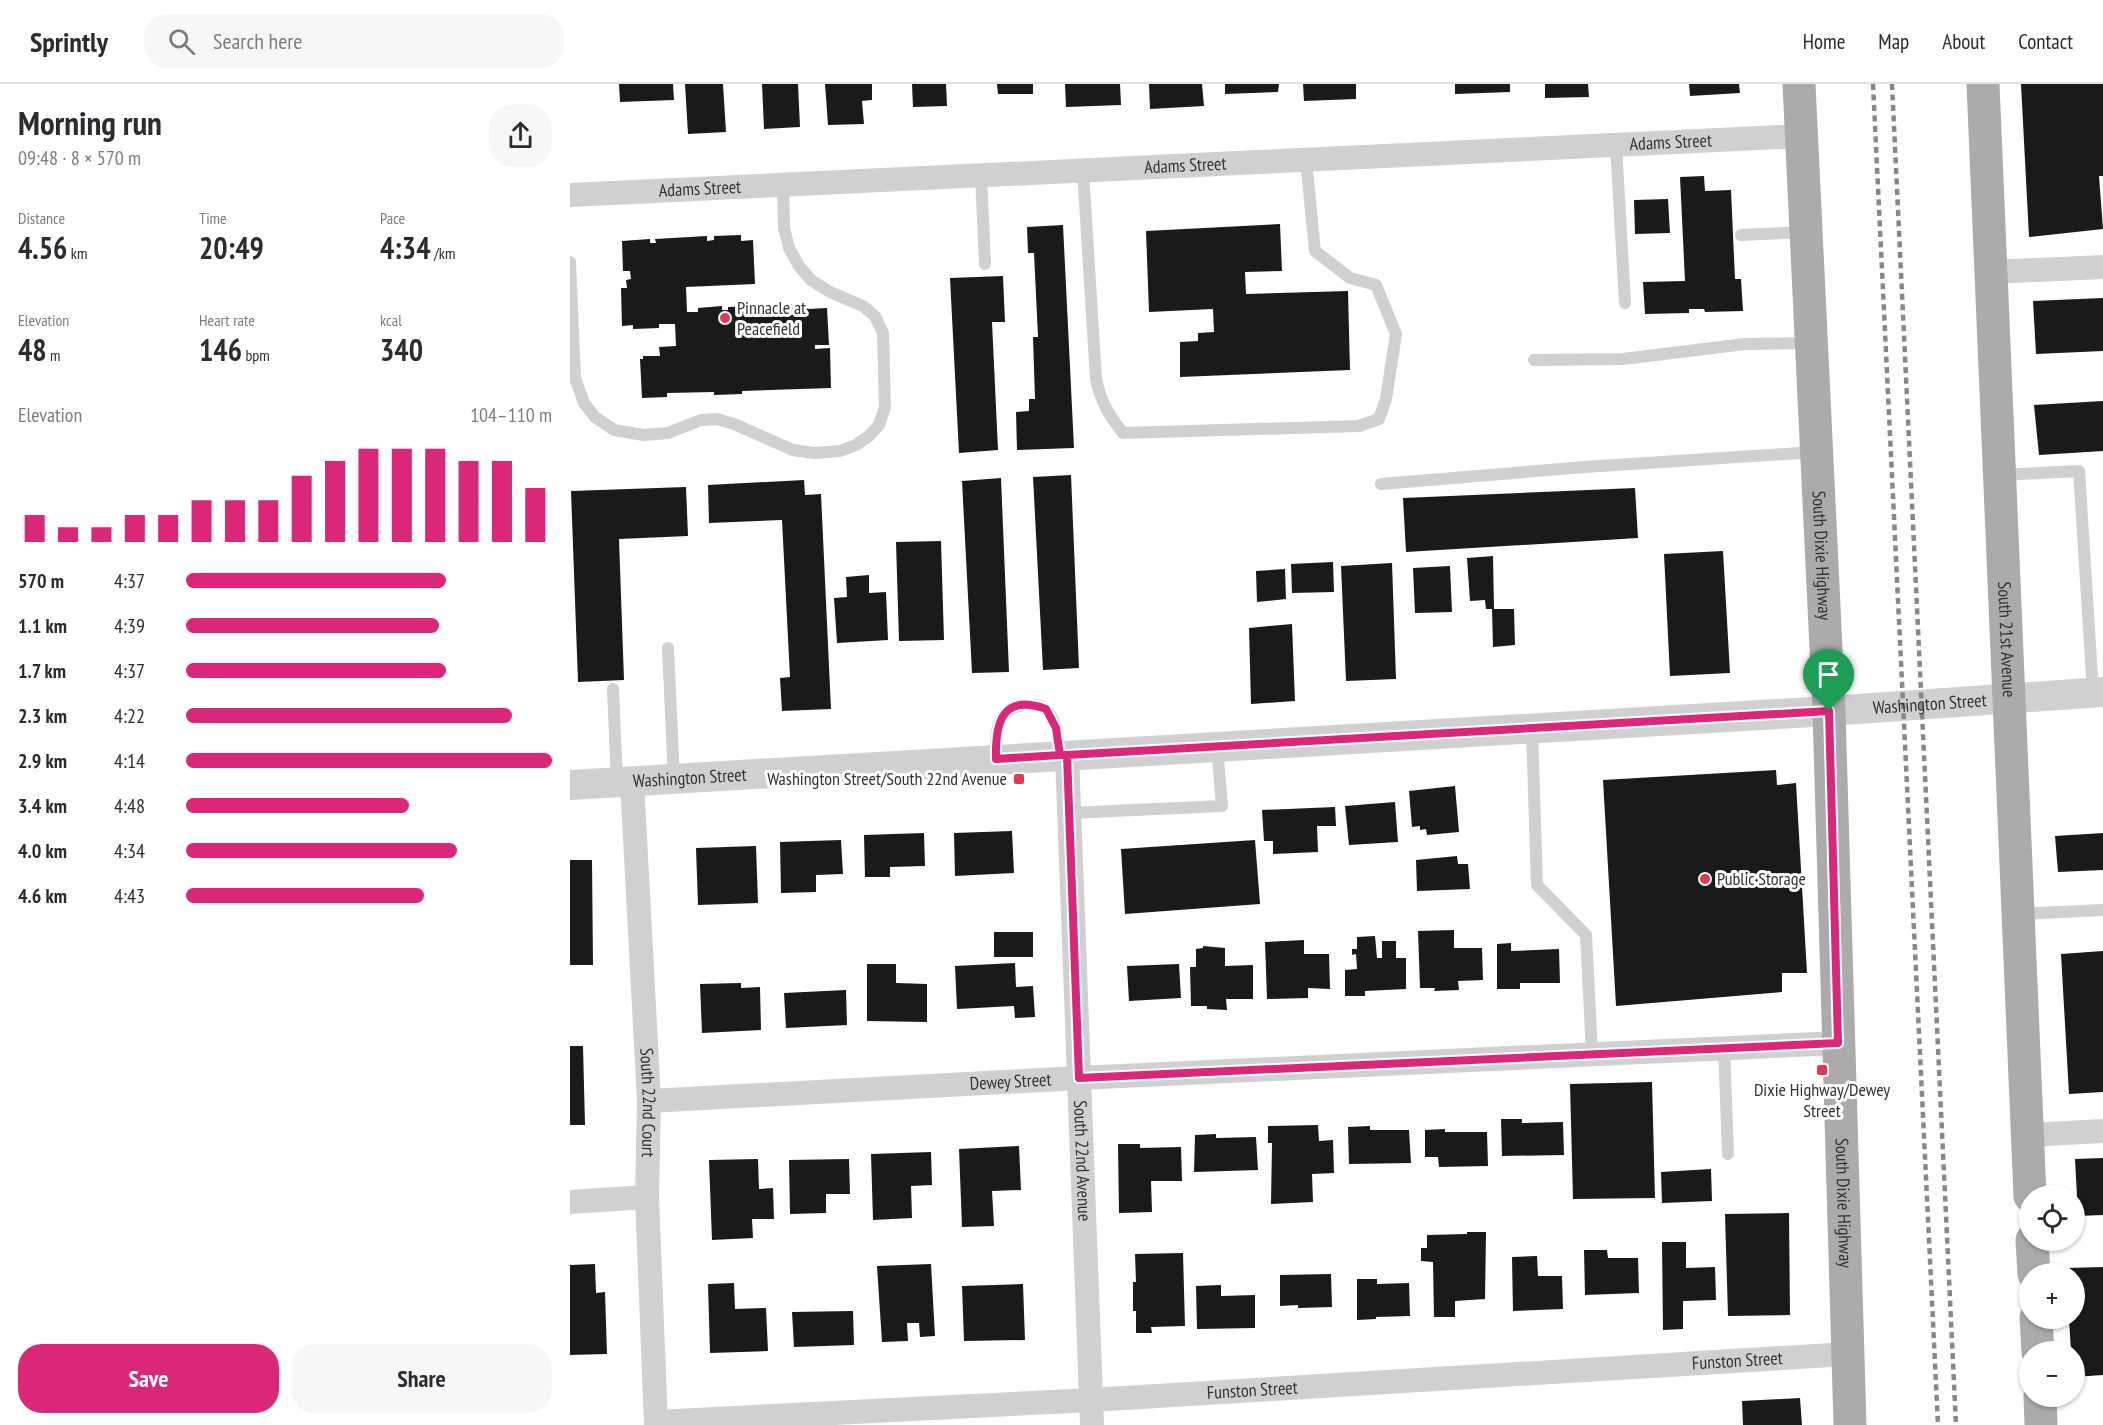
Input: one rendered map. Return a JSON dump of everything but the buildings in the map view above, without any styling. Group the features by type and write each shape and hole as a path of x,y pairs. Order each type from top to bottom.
{"main road":[{"name":"South Dixie Highway","path":"1799,84 1829,711 1850,1425"},
{"name":"South 21st Avenue","path":"1983,84 2029,1185"},
{"path":"2040,1407 2041,1425"}],"street":[{"name":"Adams Street","path":"570,195 1802,136"},
{"path":"1991,272 2103,267"},
{"name":"Washington Street","path":"570,785 1829,711 2098,693"},
{"name":"South 22nd Avenue","path":"1063,755 1069,813 1092,1425"},
{"name":"South 22nd Court","path":"624,782 649,1101 647,1197 656,1424"},
{"name":"Dewey Street","path":"649,1101 1079,1078 1838,1043"},
{"path":"2027,1135 2103,1131"},
{"path":"570,1202 647,1197"},
{"name":"Funston Street","path":"656,1424 1848,1354"}],"lane":[{"path":"1616,145 1625,303"},
{"path":"1083,170 1096,379 1101,400 1123,433 1359,426 1378,419 1386,399 1396,334 1376,285 1350,279 1315,251 1306,160"},
{"path":"981,175 985,264"},
{"path":"570,262 575,378 584,403 595,417 614,430 644,435 669,433 700,420 717,419 793,450 814,453 840,451 870,436 879,425 885,407 883,333 875,316 863,306 811,280 799,266 789,248 784,228 783,185"},
{"path":"1741,235 1807,232"},
{"path":"1534,360 1623,359 1745,344 1812,343"},
{"path":"1381,484 1584,467 1817,452"},
{"path":"1999,475 2079,471 2098,693"},
{"path":"668,648 674,779"},
{"path":"613,689 624,782"},
{"path":"996,759 995,736 998,723 1006,711 1019,706 1034,705 1046,709 1052,718 1063,755"},
{"path":"1532,728 1537,885 1586,936 1592,1053"},
{"path":"1069,813 1222,806 1217,746"},
{"path":"2018,914 2103,910"},
{"path":"1724,1048 1728,1154"}],"railway":[{"path":"1873,84 1938,1425"},
{"path":"1892,84 1956,1425"}],"place":[{"name":"Pinnacle at Peacefield","path":"725,318"},
{"name":"Washington Street/South 22nd Avenue","path":"1019,779"},
{"name":"Public Storage","path":"1705,879"},
{"name":"Dixie Highway/Dewey Street","path":"1822,1070"}],"route":[{"path":"1829,711 1060,755 996,759 995,736 998,723 1006,711 1019,706 1034,705 1046,709 1056,728 1060,755 1067,755 1079,1078 1838,1043 1829,711"}]}
